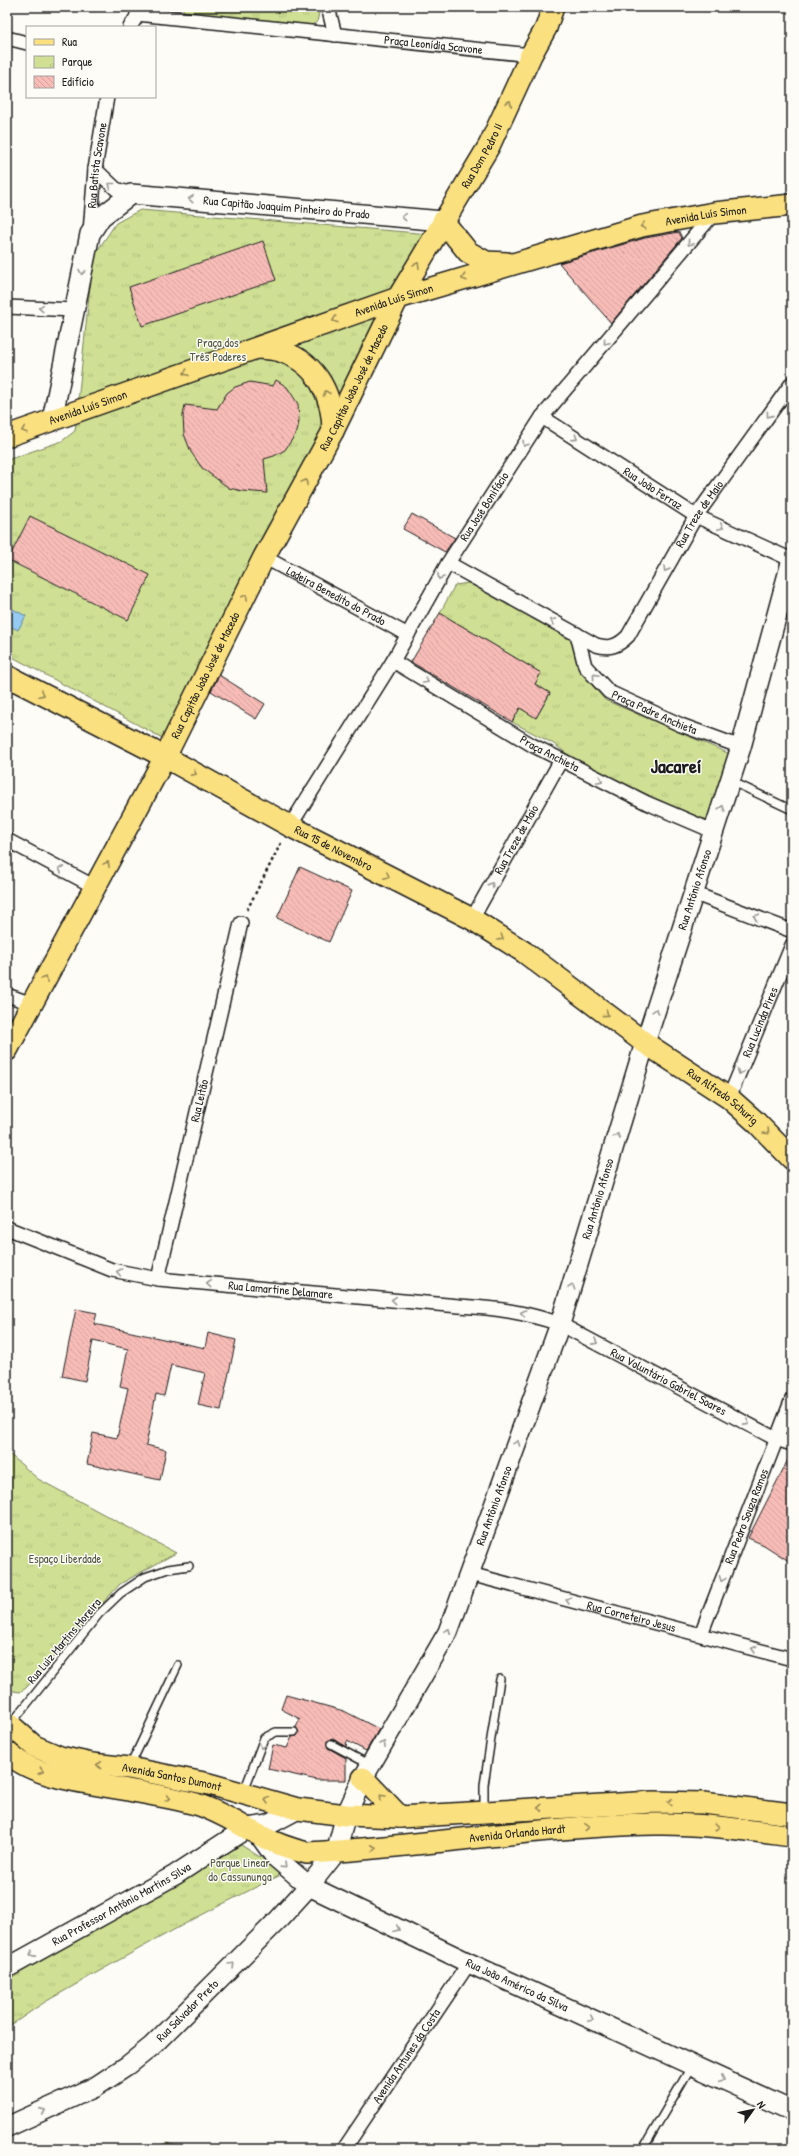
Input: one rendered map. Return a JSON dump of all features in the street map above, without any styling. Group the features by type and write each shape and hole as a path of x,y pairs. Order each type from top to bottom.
{"main road":[{"name":"Rua Dom Pedro II","path":"398,298 443,220 489,146 531,55 546,28 553,7"},
{"name":"Avenida Luís Simon","path":"7,436 398,298 642,226 714,213 792,205"},
{"path":"443,220 468,252 486,262 513,264"},
{"name":"Rua Capitão João José de Macedo","path":"7,1050 165,757 264,557 333,431 398,298"},
{"path":"258,347 283,352 299,360 313,371 325,388 333,411 333,431"},
{"name":"Rua 15 de Novembro","path":"7,676 165,757 290,826 472,919 524,952 645,1043"},
{"name":"Rua Alfredo Schurig","path":"645,1043 730,1098 792,1159"},
{"name":"Avenida Santos Dumont","path":"8,1724 34,1746 60,1757 92,1764 129,1768 209,1784 298,1809 346,1816"},
{"name":"Avenida Santos Dumont","path":"7,1752 34,1769 69,1780 196,1804 222,1815 254,1832"},
{"path":"367,1772 400,1817"},
{"name":"Avenida Orlando Hardt","path":"346,1816 400,1817 660,1802 703,1803 792,1814"},
{"name":"Avenida Orlando Hardt","path":"254,1832 286,1847 307,1853 336,1852 579,1828 654,1824 698,1825 792,1836"}],"street":[{"path":"328,7 335,35"},
{"path":"131,26 140,10"},
{"name":"Praça Leonídia Scavone","path":"140,10 335,35 531,55"},
{"path":"7,38 26,43"},
{"name":"Rua Batista Scavone","path":"90,234 95,169 107,98"},
{"name":"Rua Capitão Joaquim Pinheiro do Prado","path":"95,169 116,189 131,194 443,220"},
{"path":"52,420 90,234 101,217 131,194"},
{"name":"Rua José Bonifácio","path":"290,826 393,661 448,563 542,417 714,213"},
{"path":"7,306 74,310"},
{"name":"Rua Treze de Maio","path":"577,634 604,648 614,647 628,636 696,516 790,392"},
{"name":"Rua João Ferraz","path":"542,417 696,516 792,560"},
{"name":"Ladeira Benedito do Prado","path":"264,557 408,635"},
{"name":"Rua Antônio Afonso","path":"336,1852 346,1816 367,1772 448,1632 560,1324 645,1043 731,781 792,560"},
{"path":"448,563 577,634"},
{"name":"Praça Padre Anchieta","path":"577,634 585,666 608,692 681,725 741,747"},
{"name":"Praça Anchieta","path":"393,661 532,745 647,803 715,832"},
{"name":"Rua Treze de Maio","path":"472,919 561,760"},
{"path":"7,840 95,887"},
{"path":"693,893 792,932"},
{"name":"Rua Leitão","path":"158,1279 241,923"},
{"name":"Rua Lucinda Pires","path":"730,1098 792,945"},
{"path":"7,995 32,1004"},
{"name":"Rua Lamartine Delamare","path":"7,1228 112,1270 158,1279 459,1306 498,1308 529,1314 560,1324"},
{"name":"Rua Voluntário Gabriel Soares","path":"560,1324 776,1439 792,1444"},
{"name":"Rua Pedro Souza Ramos","path":"701,1634 792,1399"},
{"name":"Rua Corneteiro Jesus","path":"470,1574 792,1659"},
{"name":"Rua Professor Antônio Martins Silva","path":"7,1968 298,1809"},
{"name":"Rua João Américo da Silva","path":"254,1832 275,1857 309,1886 469,1963 792,2110"},
{"name":"Rua Salvador Preto","path":"7,2127 95,2087 152,2046 279,1919 309,1886 336,1852"},
{"name":"Avenida Antunes da Costa","path":"344,2149 469,1963"}],"lane":[{"path":"731,781 792,810"},
{"name":"Rua Luiz Martins Moreira","path":"8,1724 99,1614 121,1593 145,1577 168,1569 189,1566"},
{"path":"129,1768 178,1665"},
{"path":"484,1812 484,1785 500,1679"},
{"path":"244,1794 264,1738 276,1732 294,1732"},
{"path":"331,1744 367,1772"},
{"path":"643,2149 693,2065"}],"path":[{"path":"241,923 290,826"}],"green space":[{"path":"181,7 318,7 319,13 317,22 312,25 185,13"},
{"name":"Praça dos Três Poderes","path":"140,210 430,234 164,739 7,654 7,460 62,441 75,431 93,257 116,223"},
{"path":"469,583 572,641 579,670 605,700 730,754 711,822 589,770 554,744 512,722 520,708 536,718 550,694 535,684 541,673 440,613 455,585"},
{"name":"Espaço Liberdade","path":"7,1452 38,1479 176,1553 120,1584 26,1688 20,1692 7,1690"},
{"name":"Parque Linear do Cassununga","path":"241,1845 285,1873 224,1903 134,1952 45,2002 7,2027 7,1975"},
{"path":"166,2143 189,2149 154,2149"}],"water":[{"path":"7,606 26,616 18,630 7,625"}],"building":[{"path":"679,232 682,238 611,323 559,263 645,238"},
{"path":"263,241 276,280 142,326 129,287"},
{"path":"276,380 287,387 298,404 299,421 297,432 285,450 264,459 267,493 242,491 229,488 202,468 191,452 184,434 183,416 185,405 217,409 227,393 235,387 250,382 273,386"},
{"path":"412,514 455,538 445,552 403,529"},
{"path":"30,516 150,575 128,620 8,560"},
{"path":"440,613 541,673 535,684 550,693 536,718 520,708 512,722 411,662"},
{"path":"219,675 265,704 256,719 211,691"},
{"path":"300,867 352,891 329,942 277,918"},
{"path":"76,1309 97,1313 94,1324 205,1348 208,1333 236,1340 221,1410 198,1405 205,1373 171,1365 164,1396 156,1394 146,1445 166,1450 160,1480 87,1464 93,1433 117,1438 128,1388 120,1386 128,1349 93,1341 85,1381 62,1376"},
{"path":"792,1452 792,1563 764,1545 748,1538"},
{"path":"286,1695 344,1711 379,1729 366,1751 347,1741 346,1747 333,1739 327,1741 328,1748 346,1758 346,1780 317,1780 268,1769 273,1745 287,1748 292,1737 297,1736 299,1732 296,1727 300,1719 281,1709"}],"district":[{"name":"Jacareí","path":"676,766"}]}
